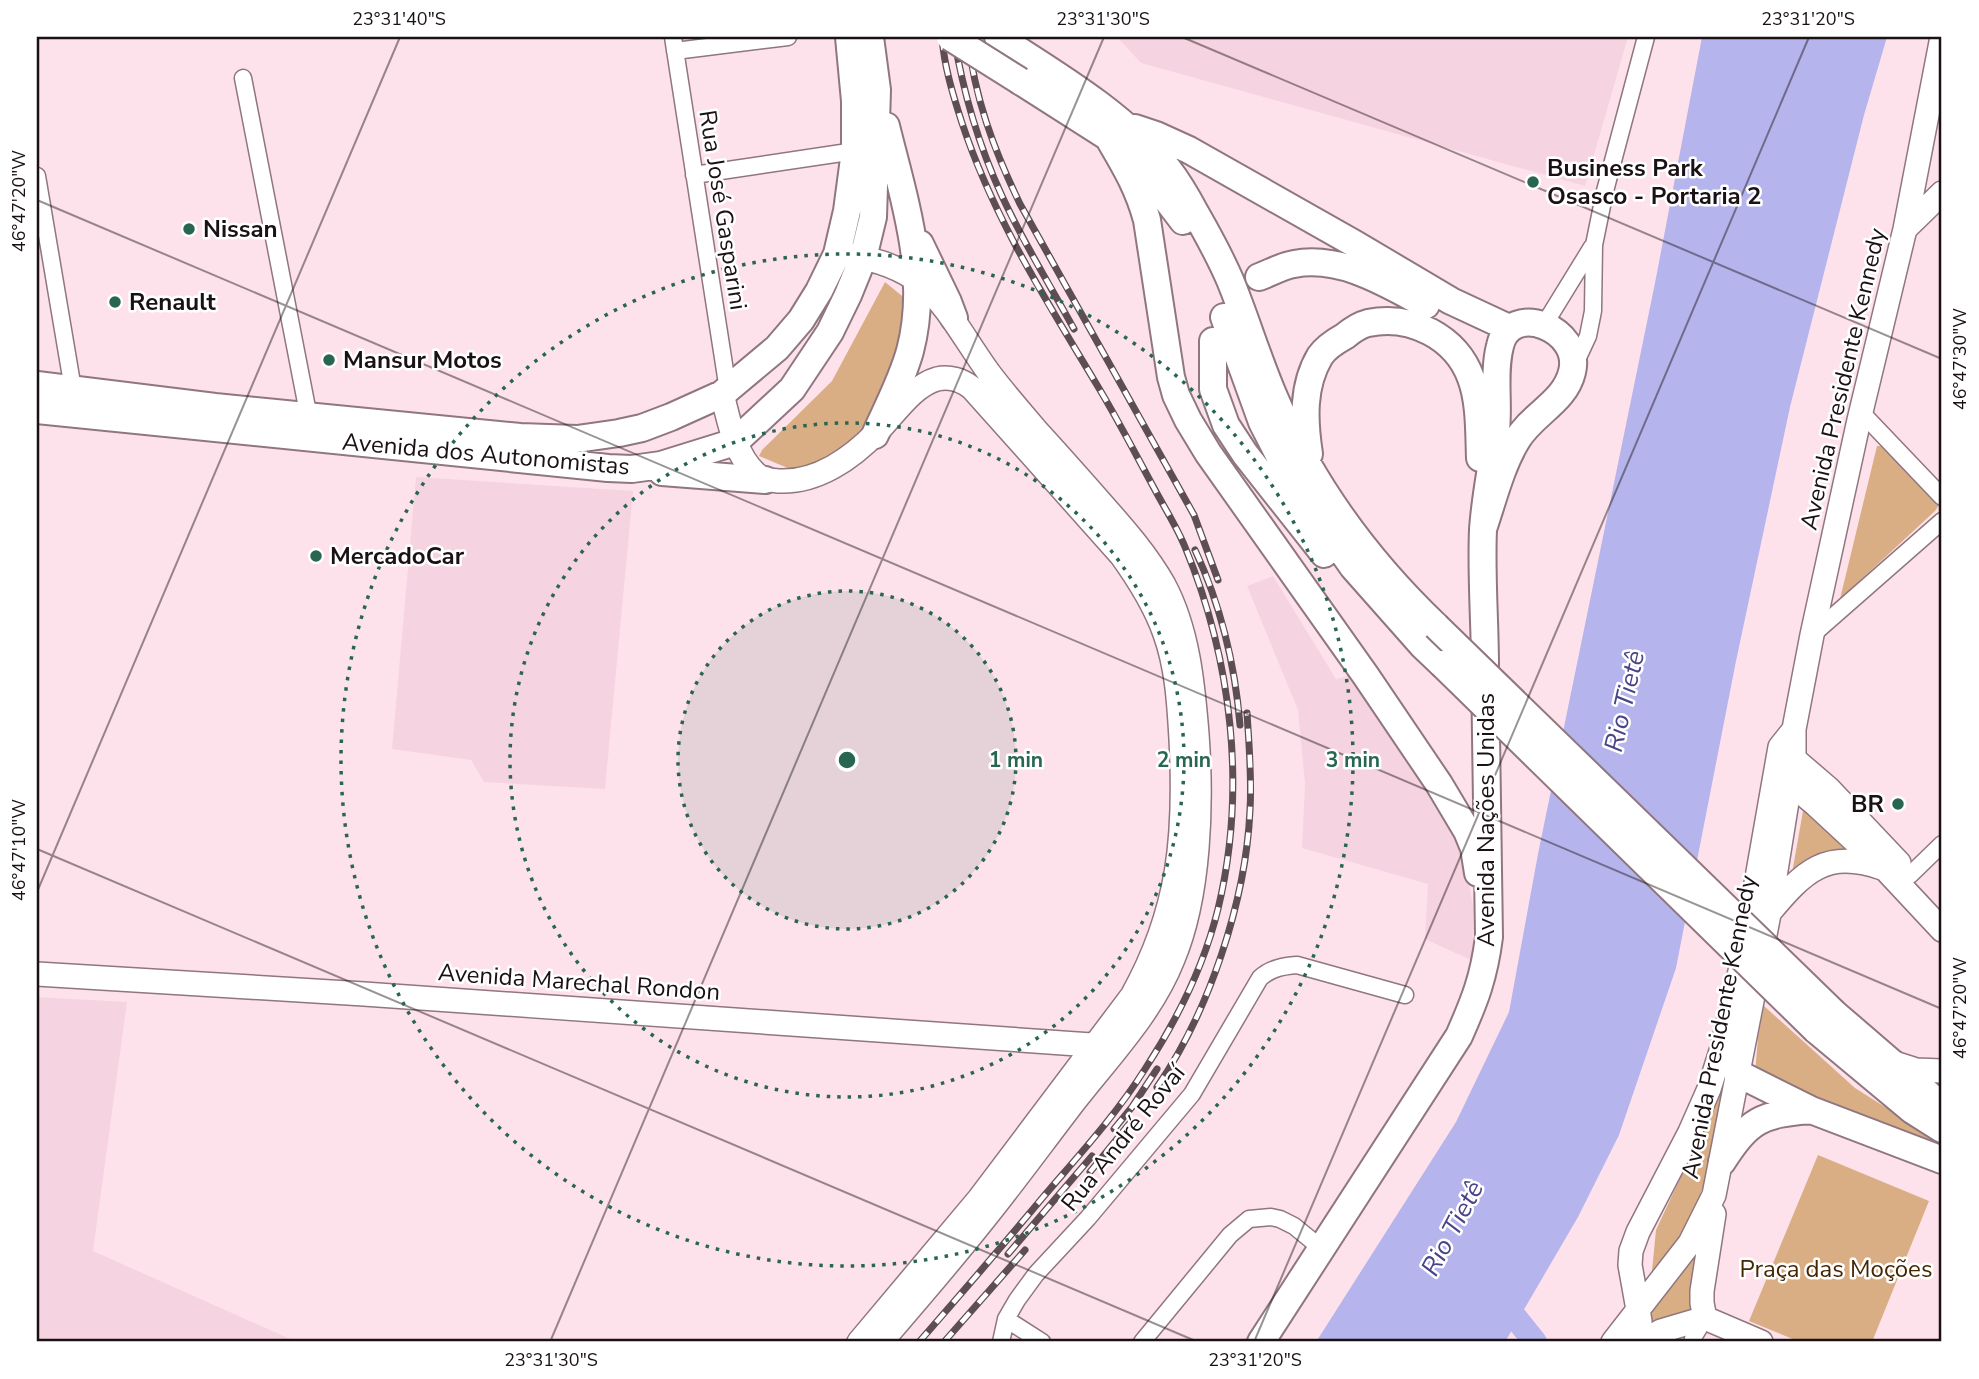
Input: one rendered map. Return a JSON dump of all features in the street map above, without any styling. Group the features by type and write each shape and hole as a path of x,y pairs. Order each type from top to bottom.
{"main road":[{"name":"Avenida dos Autonomistas","path":"37,410 632,469 688,458 735,442 792,389 830,331 848,295 848,211 855,151 855,101 849,37"},
{"name":"Avenida dos Autonomistas","path":"37,386 309,418 520,437 578,439 642,428 725,392 777,348 801,320 819,291 850,256 873,217 877,90 870,37"},
{"path":"950,37 1028,71 1117,131 1150,148 1170,171 1203,226 1229,279 1274,397 1295,442 1338,513 1402,591 1429,635 1442,664 1825,1021 1888,1061 1942,1106"},
{"path":"998,37 1028,71"},
{"name":"Avenida Presidente Kennedy","path":"1640,1342 1640,1321 1630,1265 1631,1251 1638,1232 1690,1132 1709,1089 1722,1048 1861,412 1905,229 1942,39"},
{"path":"875,435 909,351 917,314 918,279 911,228 877,90"},
{"path":"1117,131 1156,135 1189,150 1505,333"},
{"path":"1117,131 1187,228 1203,259 1262,422 1290,477 1353,567 1429,635 1825,1021 1912,1110 1942,1129"},
{"path":"1117,131 1147,220 1169,368 1176,395 1215,464 1361,669 1439,784 1467,831 1474,848 1489,937"},
{"path":"1905,229 1942,193"},
{"path":"911,228 954,318"},
{"path":"850,256 892,265 918,279 954,318 1005,394 1133,540 1166,589 1184,637 1191,675 1198,755 1198,834 1191,898 1175,957 1165,977 1150,1002 1107,1046 859,1342"},
{"path":"1259,277 1294,264 1335,264 1385,284 1477,332 1505,333 1527,322 1544,325 1564,338 1574,366"},
{"path":"1312,471 1305,429 1305,403 1309,383 1320,356 1330,345 1366,323 1405,322 1424,327 1457,353 1471,378 1475,399 1483,529"},
{"name":"Avenida Nações Unidas","path":"1261,1342 1459,1036 1477,997 1484,972 1489,937 1483,529 1497,417 1496,362 1505,333"},
{"path":"1213,341 1213,389 1226,425 1245,454 1339,573 1393,629 1406,639 1429,635"},
{"name":"Avenida Nações Unidas","path":"1483,529 1516,440 1534,418 1565,389 1574,366"},
{"path":"632,469 792,482 809,479 826,471 875,435 917,390 928,383 947,378 964,383 1121,555 1146,592 1165,634 1175,674 1183,783 1176,879 1161,937 1147,970 1107,1046 992,1210 881,1342"},
{"path":"725,392 735,442 751,469 765,480"},
{"path":"1475,399 1487,412 1497,417 1520,422 1534,418"},
{"path":"1789,745 1942,908"},
{"path":"1439,784 1460,793 1471,792 1487,777"},
{"path":"1783,777 1885,869 1942,930"},
{"name":"Avenida Presidente Kennedy","path":"1613,1342 1690,1243 1714,1195 1769,914 1783,777"},
{"path":"1769,914 1788,890 1808,873 1830,862 1862,861 1885,869"},
{"name":"Avenida Marechal Rondon","path":"37,974 1107,1046"},
{"path":"1722,1048 1737,1073 1811,1110 1942,1160"},
{"path":"1888,1061 1916,1070 1942,1071"},
{"path":"1722,1162 1739,1136 1757,1122 1767,1117 1811,1110"},
{"path":"1705,1318 1702,1291 1714,1214 1714,1195"},
{"path":"1640,1342 1661,1331 1705,1318 1761,1342"}],"street":[{"path":"674,44 788,37"},
{"path":"1574,366 1588,335 1593,311 1594,245 1605,191 1646,37"},
{"name":"Rua José Gasparini","path":"674,44 725,392"},
{"path":"243,78 309,418"},
{"path":"694,175 855,151"},
{"path":"37,176 73,389"},
{"path":"1544,325 1594,245"},
{"path":"1861,412 1942,497"},
{"path":"1812,635 1942,521"},
{"path":"1910,875 1942,844"},
{"name":"Rua André Rovaí","path":"1002,1342 1006,1319 1017,1300 1036,1274 1088,1218 1192,1094 1264,974 1285,966 1297,965 1405,995"},
{"path":"1142,1342 1230,1235 1249,1219 1280,1219 1294,1226 1321,1248"},
{"path":"1692,1342 1705,1318"},
{"path":"1006,1319 1042,1342"}],"shaded area":[{"path":"1117,37 1628,37 1585,186 1141,63"},
{"path":"416,477 633,491 605,789 484,782 471,760 392,749"},
{"path":"1273,576 1336,679 1357,674 1461,839 1473,906 1473,961 1425,939 1428,884 1302,848 1305,784 1298,710 1247,586"},
{"path":"37,997 127,1002 93,1251 297,1342 37,1342"}],"green space":[{"path":"885,282 907,300 894,374 869,422 855,439 811,465 790,469 759,456 832,381"},
{"path":"1877,446 1881,446 1939,505 1840,599"},
{"path":"1808,810 1849,846 1848,851 1792,873 1803,811"},
{"path":"1764,1006 1855,1088 1942,1143 1942,1148 1755,1074"},
{"path":"1722,1075 1729,1084 1710,1165 1687,1234 1651,1281 1656,1230 1704,1127"},
{"name":"Praça das Moções","path":"1818,1155 1929,1201 1872,1342 1800,1342 1749,1321"},
{"path":"1697,1252 1696,1313 1649,1327 1650,1315"}],"water":[{"name":"Rio Tietê","path":"1702,37 1887,37 1864,115 1790,407 1736,661 1676,968 1619,1135 1578,1217 1505,1342 1316,1342 1456,1122 1509,1012 1538,854 1655,283"}],"waterway":[{"path":"1498,1296 1535,1342"}],"railway":[{"path":"919,1342 1110,1119 1168,1031 1197,972 1218,909 1227,864 1233,772 1224,680 1214,634 1185,547 1112,410 1022,257 989,192 955,102 942,37"},
{"path":"954,37 962,78 986,158 1019,230 1074,329"},
{"path":"968,37 980,102 1020,204 1194,515 1218,580"},
{"path":"1195,550 1212,592 1225,636 1235,680 1240,725"},
{"path":"1157,1087 1193,1025 1222,954 1233,918 1247,845 1250,810 1247,713"},
{"path":"1114,1129 1157,1069"},
{"path":"1090,1172 1130,1123"},
{"path":"1008,1254 1092,1156"},
{"path":"944,1342 1025,1250"}],"place":[{"name":"Business Park Osasco - Portaria 2","path":"1533,182"},
{"name":"Nissan","path":"189,229"},
{"name":"Renault","path":"115,302"},
{"name":"Mansur Motos","path":"329,360"},
{"name":"MercadoCar","path":"316,556"},
{"name":"BR","path":"1898,804"}]}
